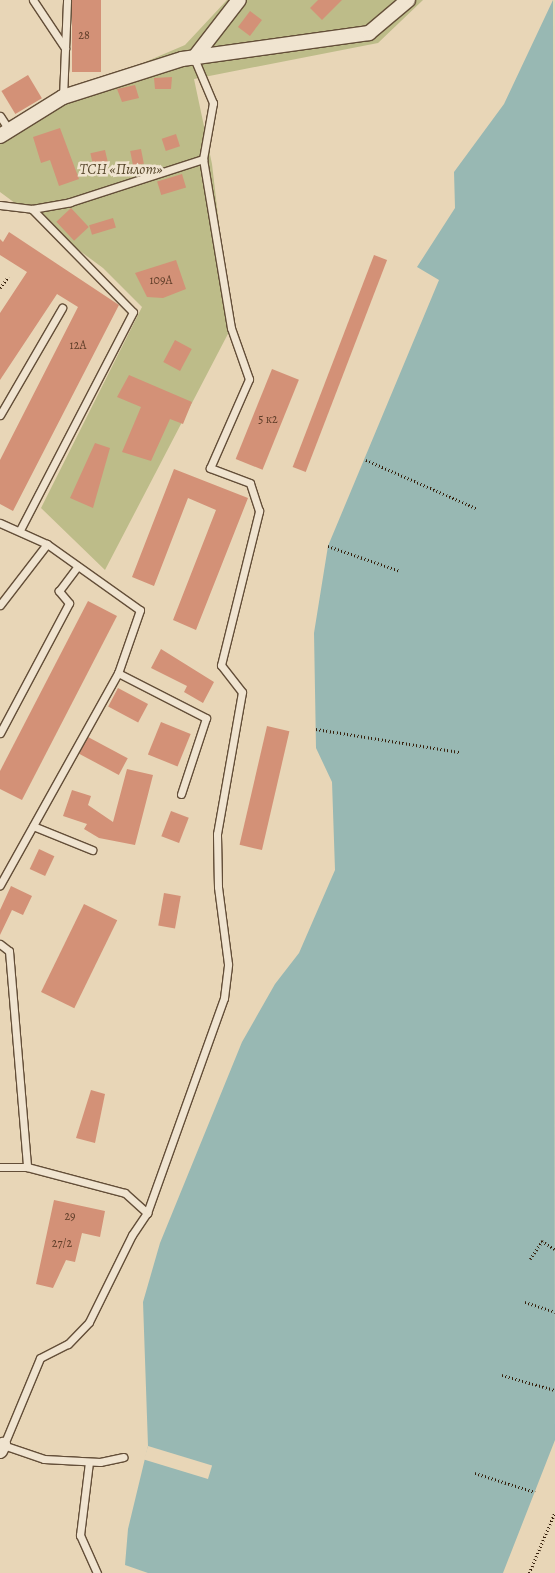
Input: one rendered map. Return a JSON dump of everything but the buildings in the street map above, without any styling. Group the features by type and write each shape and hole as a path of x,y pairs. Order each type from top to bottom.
{"street":[{"path":"194,58 239,0"},
{"path":"4,133 63,97 194,58 369,33 408,0"}],"lane":[{"path":"33,0 65,48"},
{"path":"63,97 67,0"},
{"path":"123,1457 89,1462 44,1460 1,1450 40,1358 68,1344 89,1322 132,1235 147,1213 224,998 228,964 218,887 217,834 242,692 221,666 259,511 250,483 210,468 249,379 231,328 203,159 213,103 194,58"},
{"path":"0,116 4,133"},
{"path":"0,205 32,209 70,202 203,159"},
{"path":"20,530 133,312 32,209"},
{"path":"0,415 62,308"},
{"path":"0,522 47,544 140,610 118,673 0,884"},
{"path":"0,605 47,544"},
{"path":"0,733 69,603 59,591 78,566"},
{"path":"118,673 206,718 181,794"},
{"path":"33,826 92,850"},
{"path":"0,944 9,951 28,1168"},
{"path":"0,1167 28,1168 126,1193 147,1213"},
{"path":"89,1462 80,1535 97,1573"}],"path":[{"path":"0,288 8,277"},
{"path":"366,460 478,509"},
{"path":"328,546 400,571"},
{"path":"316,729 458,752"},
{"path":"530,1259 542,1241 555,1249"},
{"path":"525,1302 555,1312"},
{"path":"502,1375 555,1390"},
{"path":"475,1473 535,1492"},
{"path":"529,1573 555,1512"}],"green space":[{"name":"ТСН «Пилот»","path":"227,0 423,0 378,43 194,79 212,164 231,328 105,570 41,508 142,307 103,268 0,192 0,124 185,45"}],"water":[{"path":"553,0 555,1440 503,1573 148,1573 125,1565 128,1529 148,1446 143,1302 160,1243 242,1042 275,984 299,953 335,870 332,782 316,748 314,633 328,546 439,280 417,267 455,208 454,172 504,104"}],"pier":[{"path":"148,1446 212,1466 208,1479 144,1459"}]}
